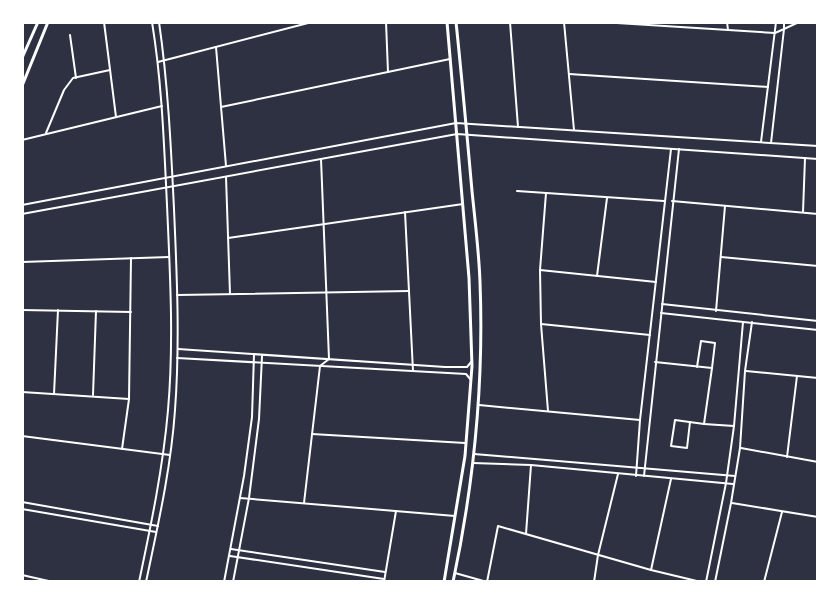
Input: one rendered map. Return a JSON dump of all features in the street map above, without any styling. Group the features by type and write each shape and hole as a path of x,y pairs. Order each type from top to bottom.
{"main road":[{"path":"22,58 38,22"},
{"path":"22,86 48,22"},
{"path":"444,582 466,443 472,361 469,278 447,22"},
{"path":"453,582 473,464 481,367 480,279 456,22"}],"street":[{"path":"140,582 163,454 168,409 172,321 162,106 152,22"},
{"path":"146,582 170,455 177,358 172,176 159,22"},
{"path":"158,62 312,22"},
{"path":"386,22 388,72"},
{"path":"510,22 518,127"},
{"path":"564,22 573,130"},
{"path":"601,22 775,33 799,22"},
{"path":"677,22 677,27"},
{"path":"728,22 728,30"},
{"path":"761,142 776,22"},
{"path":"771,143 784,22"},
{"path":"104,23 116,117"},
{"path":"70,35 76,78"},
{"path":"216,47 226,166"},
{"path":"221,107 451,59"},
{"path":"45,134 64,90 76,78 110,70"},
{"path":"568,74 768,87"},
{"path":"22,140 162,106"},
{"path":"22,205 456,123 818,146"},
{"path":"22,214 457,134 818,159"},
{"path":"636,476 640,420 671,149"},
{"path":"644,476 679,149"},
{"path":"803,212 805,158"},
{"path":"321,159 329,359"},
{"path":"226,176 230,294"},
{"path":"517,191 665,201"},
{"path":"546,193 540,270 541,324 548,411"},
{"path":"597,276 607,197"},
{"path":"672,201 818,214"},
{"path":"228,238 463,204"},
{"path":"716,310 725,206"},
{"path":"405,212 413,371"},
{"path":"22,262 169,257"},
{"path":"721,257 818,266"},
{"path":"122,449 129,399 131,258"},
{"path":"540,270 656,282"},
{"path":"177,295 409,291"},
{"path":"662,304 818,321"},
{"path":"22,310 130,312"},
{"path":"54,394 58,310"},
{"path":"93,397 96,311"},
{"path":"661,313 818,330"},
{"path":"706,582 726,483 734,426 743,322"},
{"path":"715,582 740,448 745,371 752,322"},
{"path":"541,324 650,335"},
{"path":"697,367 700,341 715,343 704,424"},
{"path":"177,349 467,368 472,361"},
{"path":"224,582 252,417 254,354"},
{"path":"233,582 249,498 259,419 262,355"},
{"path":"177,358 466,374 471,380"},
{"path":"304,503 320,366 329,359"},
{"path":"656,362 712,368"},
{"path":"745,371 818,378"},
{"path":"787,457 797,376"},
{"path":"22,392 129,399"},
{"path":"478,405 640,420"},
{"path":"690,422 687,448 671,446 675,420 734,426"},
{"path":"312,434 466,443"},
{"path":"22,436 170,455"},
{"path":"740,448 818,462"},
{"path":"474,454 735,476"},
{"path":"473,464 531,465 733,484"},
{"path":"526,534 531,465"},
{"path":"594,582 598,555 618,474"},
{"path":"651,570 671,479"},
{"path":"240,498 455,516"},
{"path":"22,502 158,526"},
{"path":"731,503 818,518"},
{"path":"22,509 157,532"},
{"path":"230,556 384,580 396,511"},
{"path":"764,582 782,512"},
{"path":"455,573 487,582 498,526 701,582"},
{"path":"231,549 385,572"},
{"path":"22,575 53,582"}]}
